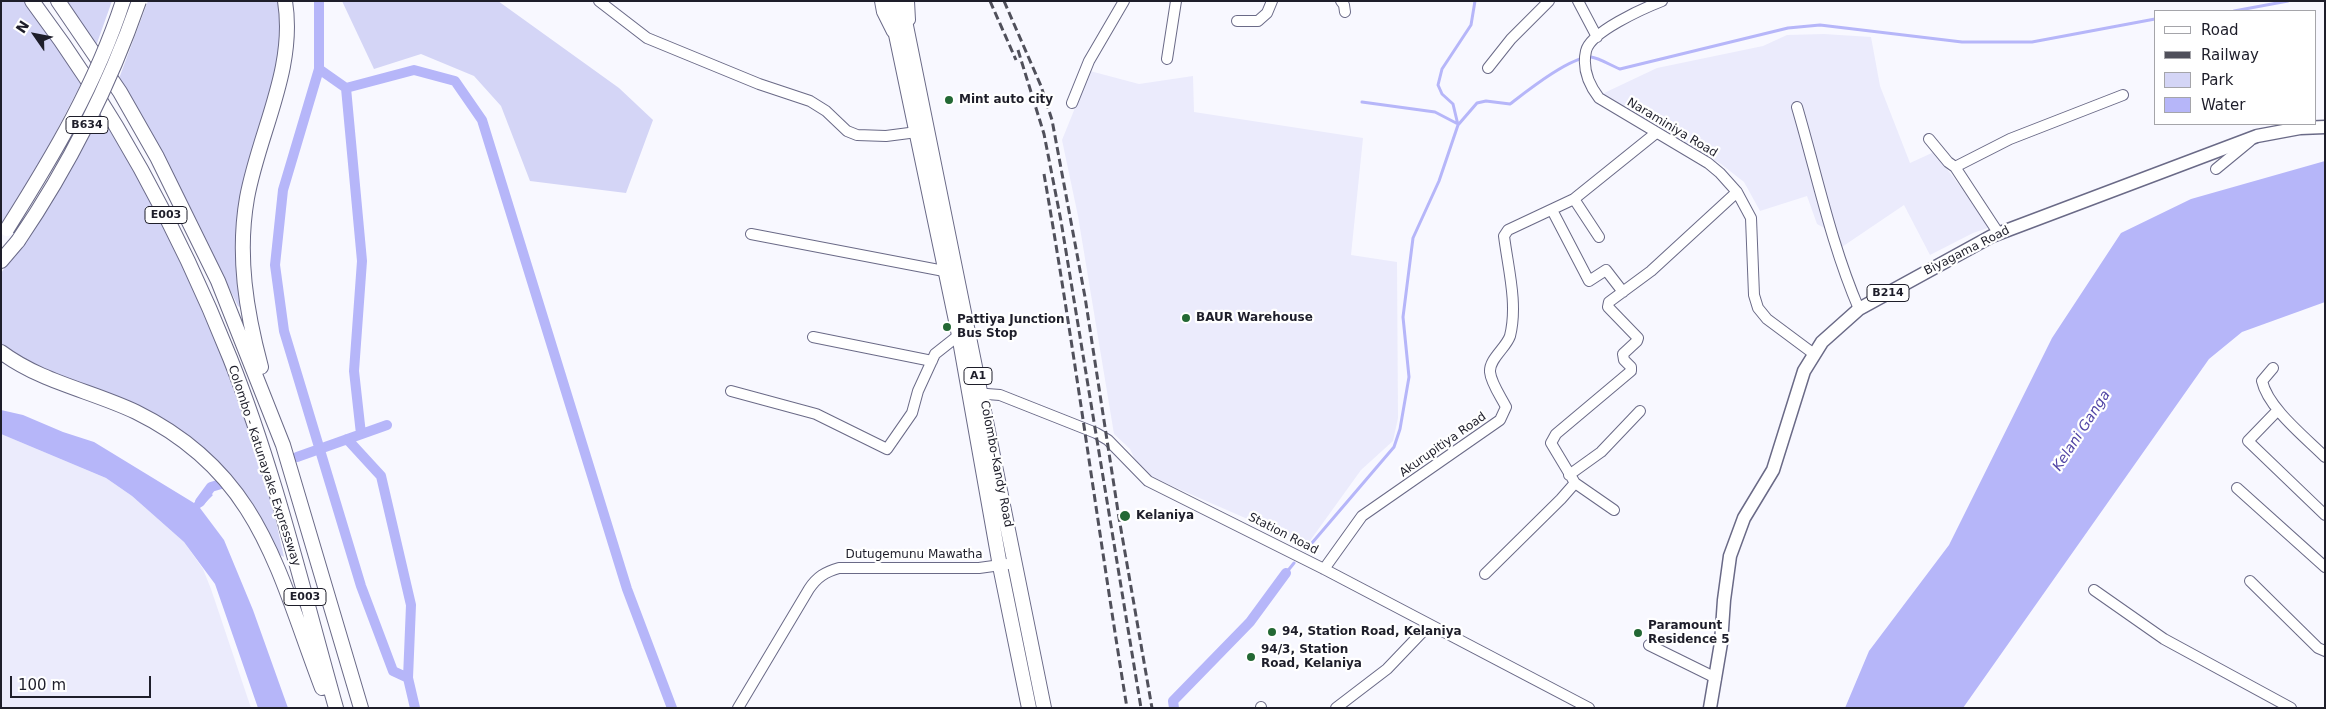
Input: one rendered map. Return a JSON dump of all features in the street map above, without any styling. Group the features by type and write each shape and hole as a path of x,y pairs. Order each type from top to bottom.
{"highway":[{"name":"Colombo - Katunayake Expressway","path":"32,1 70,52 110,113 138,160 184,250 230,358 260,443 336,708"},
{"name":"Colombo - Katunayake Expressway","path":"58,1 120,92 157,157 218,281 283,444 361,708"},
{"name":"B634","path":"4,233 59,145 81,104 104,54 123,1"},
{"name":"B634","path":"1,262 18,241 47,197 76,146 113,71 139,1"},
{"path":"283,444 250,326 244,287 242,239 247,198 278,92 286,52 288,21 285,1"},
{"name":"A1","path":"889,1 905,45"},
{"name":"A1","path":"901,1 905,45"},
{"name":"Colombo-Kandy Road","path":"905,45 917,132 944,271 975,393 1000,566 1029,708"},
{"name":"Colombo-Kandy Road","path":"905,45 975,393 1015,563 1044,708"},
{"path":"1,352 7,359 124,406 150,419 191,446 217,469 251,512 269,548 330,708"}],"main road":[{"name":"Biyagama Road","path":"1710,708 1716,678 1730,556 1744,518 1773,470 1804,371 1822,342 1859,309 2000,234 2257,136 2300,128 2325,127"}],"street":[{"path":"599,1 647,38 759,84 810,100 826,111 847,131 857,135 876,136 917,132"},
{"path":"880,1 882,12 905,45"},
{"path":"905,45 909,1"},
{"path":"1072,103 1089,60 1124,1"},
{"path":"1167,59 1176,1"},
{"path":"1237,21 1258,21 1267,13 1272,1"},
{"path":"1341,1 1344,4 1345,12"},
{"path":"1488,68 1511,39 1549,1"},
{"path":"1578,1 1597,37"},
{"name":"Naraminiya Road","path":"1662,1 1620,21 1597,37 1586,50 1586,73 1592,88 1599,98 1708,163 1737,192 1751,218 1754,294 1758,308 1767,318 1814,354"},
{"path":"1955,167 2010,139 2123,95"},
{"path":"1797,107 1842,271 1859,309"},
{"name":"Akurupitiya Road","path":"1324,569 1362,516 1500,420 1504,413 1506,407 1490,373 1491,365 1503,350 1512,326 1513,302 1504,236 1508,230 1574,200 1656,133"},
{"path":"2216,169 2257,136"},
{"path":"1929,139 1948,162 1955,167 2000,234"},
{"path":"1614,510 1572,479 1551,443 1553,438 1631,371 1631,367 1624,360 1623,354 1638,341 1638,338 1608,307 1609,302 1650,271 1737,192"},
{"path":"1574,200 1599,237"},
{"path":"1552,210 1589,281 1606,270 1623,292"},
{"path":"751,234 944,271"},
{"path":"731,391 816,414 887,449 912,413 918,391 935,354 959,335"},
{"path":"813,336 932,361"},
{"path":"2273,368 2262,381 2264,390 2278,410 2325,457"},
{"name":"Station Road","path":"975,393 1000,395 1096,433 1108,440 1148,480 1324,569 1587,707"},
{"path":"2278,410 2248,441 2325,515"},
{"path":"1485,574 1561,499 1572,479 1640,411"},
{"path":"2237,488 2325,567"},
{"name":"Dutugemunu Mawatha","path":"738,708 809,589 816,579 824,573 839,568 1000,566 1015,563"},
{"path":"2250,581 2318,648 2325,651"},
{"path":"2094,590 2164,638 2291,708"},
{"path":"1336,708 1387,669 1429,625"},
{"path":"1649,645 1716,678"}],"shaded area":[{"path":"1824,34 1871,37 1880,86 1910,163 1934,152 1991,227 1973,233 1930,255 1904,205 1833,253 1828,230 1817,224 1807,196 1760,211 1744,182 1721,164 1602,94 1657,68 1763,46 1787,35"},
{"path":"1090,71 1139,84 1193,76 1194,112 1363,138 1351,255 1397,262 1398,418 1393,441 1361,470 1307,545 1149,476 1137,464 1130,449 1114,434 1078,216 1062,140"},
{"path":"1,434 106,478 132,496 184,542 203,569 251,708 1,708"}],"green space":[{"path":"1,1 26,1 83,80 35,172 1,225"},
{"path":"67,1 112,1 96,46"},
{"path":"148,1 279,1 281,49 236,260 241,308 238,306 165,158 118,81"},
{"path":"342,1 498,1 619,88 653,120 626,193 530,181 501,106 474,76 421,54 374,69"},
{"path":"102,106 142,176 213,326 267,482 284,557 280,555 251,505 234,483 194,442 171,425 121,399 29,365 1,350 1,273 22,245"}],"water":[{"name":"Kelani Ganga","path":"2325,161 2325,302 2242,332 2209,359 1963,708 1845,708 1869,651 1949,545 2052,338 2121,233 2191,199"},
{"path":"1,410 23,415 63,432 94,442 194,503 205,489 213,495 200,508 224,540 253,610 288,708 258,708 215,584 184,542 132,496 106,478 1,434"}],"waterway":[{"path":"319,1 319,69 346,88 414,70 455,81 482,120 627,589 672,708"},
{"path":"1458,125 1453,104 1442,94 1438,85 1442,69 1471,25 1475,1"},
{"path":"2239,10 2288,1"},
{"path":"1306,550 1394,447 1400,429 1409,377 1403,317 1413,238 1439,181 1458,125 1477,103 1486,101 1510,104 1549,75 1582,58 1591,57 1602,60 1620,69 1788,28 1820,25 1962,42 2032,42 2154,19"},
{"path":"319,69 283,190 275,265 284,331 361,586 393,671 408,678"},
{"path":"346,88 362,261 354,371 361,434"},
{"path":"1362,102 1435,112 1458,124"},
{"path":"297,457 387,425"},
{"path":"347,439 381,476 411,605 408,678 415,708"},
{"path":"200,502 211,487 221,484"},
{"path":"1286,573 1294,563"},
{"path":"1174,708 1173,701 1250,622 1286,573"}],"railway":[{"path":"990,1 1016,60"},
{"path":"1004,1 1041,86 1052,120 1085,297 1119,518 1152,708"},
{"path":"1018,50 1044,134 1061,221 1141,708"},
{"path":"1044,174 1127,708"}],"place":[{"name":"Mint auto city","path":"949,100"},
{"name":"BAUR Warehouse","path":"1186,318"},
{"name":"Pattiya Junction Bus Stop","path":"947,327"},
{"name":"Kelaniya","path":"1125,516"},
{"name":"94, Station Road, Kelaniya","path":"1272,632"},
{"name":"Paramount Residence 5","path":"1638,633"},
{"name":"94/3, Station Road, Kelaniya","path":"1251,657"}]}
